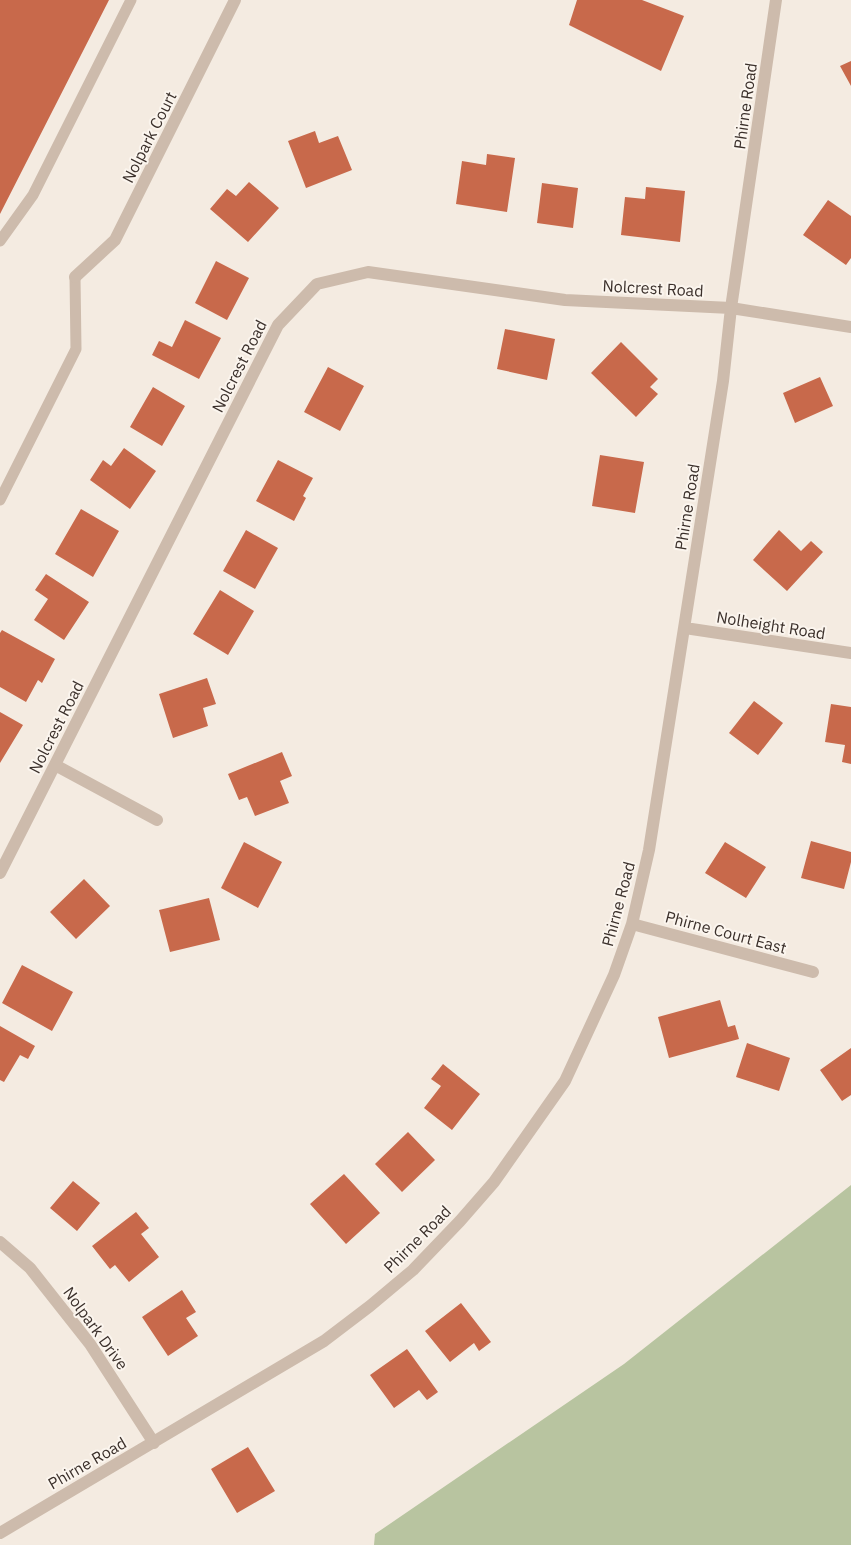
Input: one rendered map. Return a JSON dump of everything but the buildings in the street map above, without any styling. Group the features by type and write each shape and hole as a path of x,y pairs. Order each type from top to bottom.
{"street":[{"name":"Nolpark Court","path":"75,277 116,240 235,0"},
{"name":"Phirne Road","path":"0,1533 324,1341 370,1306 413,1270 494,1182 565,1081 614,975 632,924 649,850 723,381 731,308 776,0"},
{"name":"Nolcrest Road","path":"0,873 278,325 317,284 368,272 565,300 731,308 851,327"},
{"name":"Nolheight Road","path":"685,628 851,653"},
{"path":"55,765 157,820"},
{"name":"Phirne Court East","path":"632,924 813,972"},
{"name":"Nolpark Drive","path":"0,1242 30,1268 90,1344 154,1443"}],"lane":[{"path":"0,241 33,195 132,0"},
{"path":"0,500 76,349 75,277"}],"green space":[{"path":"851,1185 851,1545 374,1545 375,1534 624,1364"}]}
